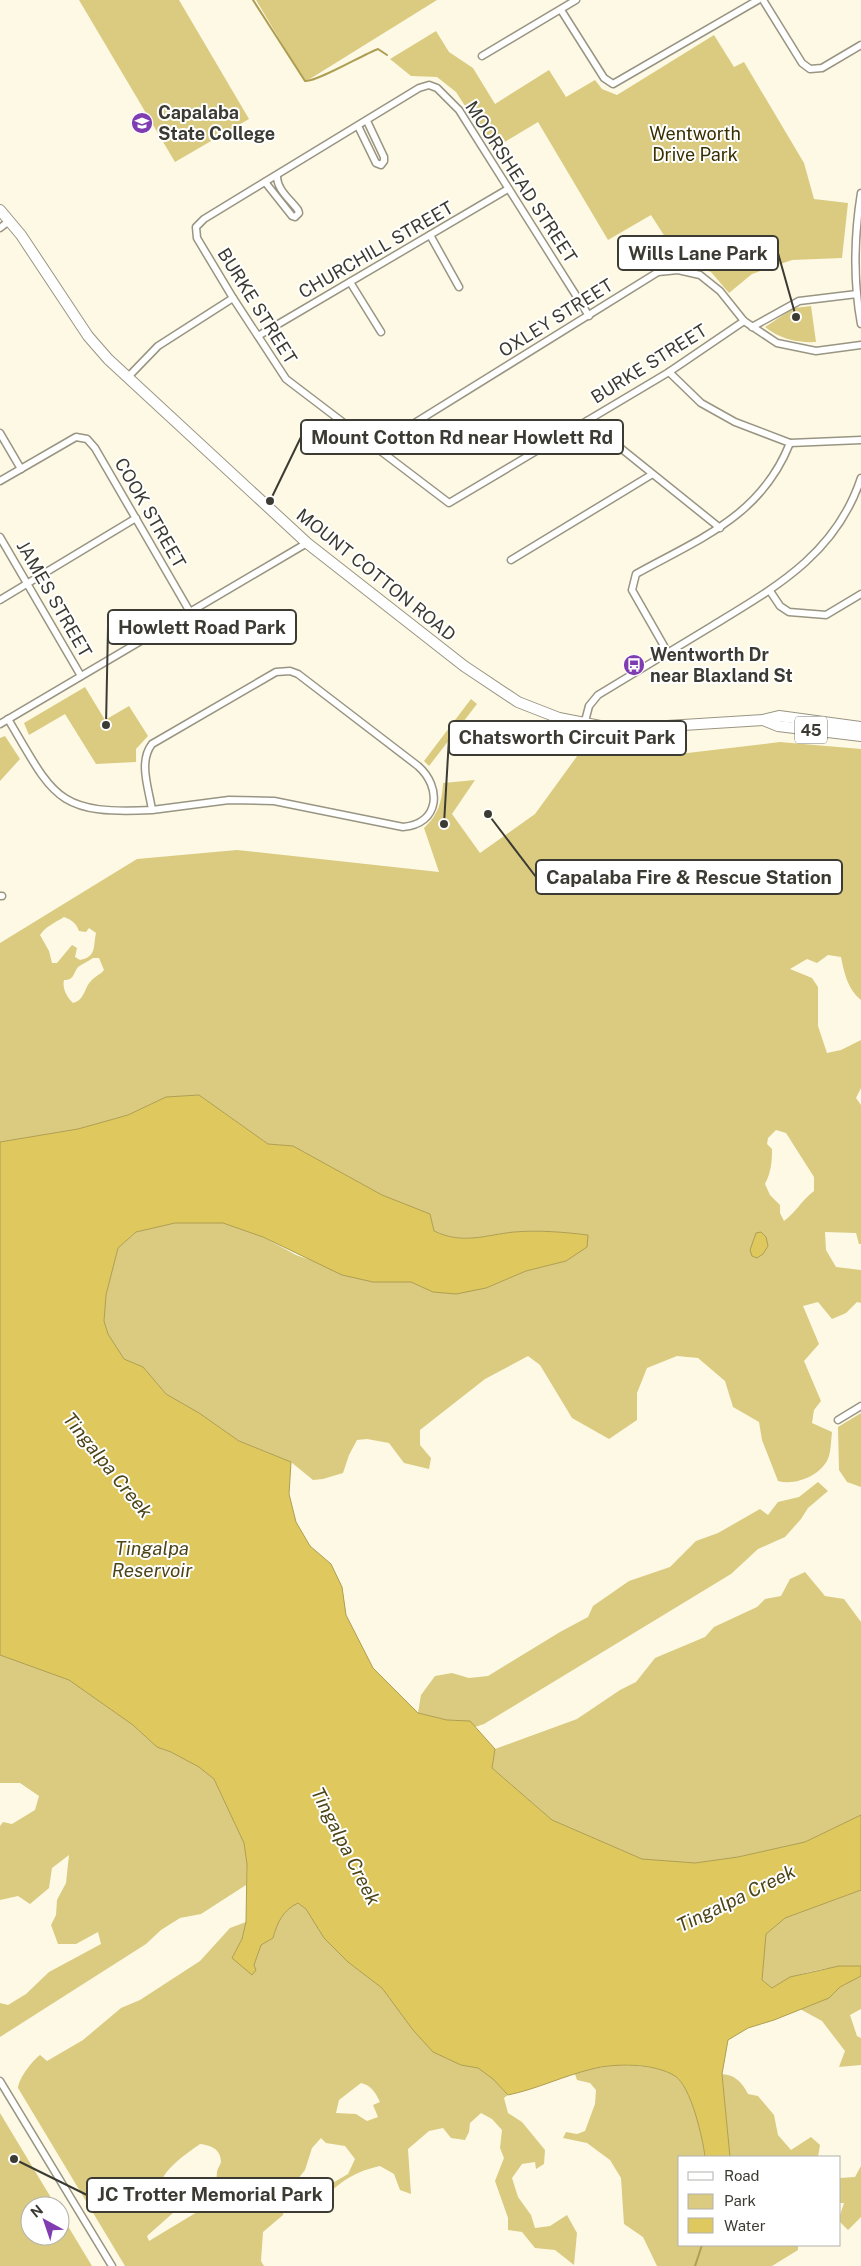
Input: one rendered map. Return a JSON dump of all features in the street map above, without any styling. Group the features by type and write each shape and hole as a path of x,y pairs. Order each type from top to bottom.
{"main road":[{"name":"MOUNT COTTON ROAD","path":"0,210 21,235 88,336 108,359 307,543 490,684 518,702 559,718 584,725 651,727 763,720 779,716 861,726"},
{"name":"MOUNT COTTON ROAD","path":"763,720 778,726 861,736"}],"street":[{"path":"482,56 576,0"},
{"path":"560,10 604,78 610,84 617,83 758,0"},
{"path":"763,0 802,63 810,69 822,68 861,45"},
{"name":"MOORSHEAD STREET","path":"197,238 196,227 200,222 424,85 432,86 459,110 589,316"},
{"path":"358,126 376,163 381,165 384,157 367,121"},
{"path":"265,182 292,216 295,217 299,213 298,210 281,190 277,183 277,176"},
{"name":"CHURCHILL STREET","path":"258,336 508,189"},
{"path":"861,193 856,241 857,294 861,324"},
{"path":"0,228 9,221"},
{"path":"430,235 459,287"},
{"name":"BURKE STREET","path":"197,238 233,298 286,379 449,503 669,372 744,321"},
{"name":"OXLEY STREET","path":"376,447 658,272 678,270 700,275 720,291 744,321 777,343 806,350 824,351 861,345"},
{"path":"350,282 381,332"},
{"path":"752,327 799,300 857,294"},
{"path":"128,377 158,346 233,298"},
{"path":"669,372 701,403 735,422 790,442 861,440"},
{"path":"587,421 651,475 720,528"},
{"path":"0,433 21,470 0,481"},
{"name":"COOK STREET","path":"21,470 76,437 87,439 95,448 190,612"},
{"path":"668,653 632,590 636,574 720,528 758,497 780,466 790,442"},
{"path":"512,560 651,475"},
{"path":"584,725 589,706 598,696 770,591 804,565 826,542 854,497 861,478"},
{"path":"0,600 136,518"},
{"name":"JAMES STREET","path":"0,537 81,676"},
{"path":"0,724 307,543"},
{"path":"770,591 780,606 789,612 826,615 861,594"},
{"path":"8,719 47,783 60,796 73,804 94,810 115,812 152,810 229,800 274,801 403,827 413,826 421,822 430,813 434,801 434,790 430,780 418,766 298,674 290,671 276,672 152,744 146,752 144,760 152,810"},
{"path":"838,1420 861,1406"},
{"path":"0,2081 112,2266"}],"green space":[{"path":"79,0 179,0 249,119 175,162"},
{"path":"256,0 437,0 305,82"},
{"name":"Wentworth Drive Park","path":"436,31 449,52 473,68 495,104 549,70 566,97 595,80 602,89 617,95 714,35 734,67 744,62 804,163 814,199 848,203 842,258 792,260 752,274 729,293 711,272 681,262 651,215 608,240 538,122 493,149 456,92 437,77 411,76 390,59"},
{"path":"811,306 816,342 789,339 777,335 765,327 794,308"},
{"path":"85,687 105,720 129,706 148,736 136,749 136,762 96,764 65,714 29,735 24,723"},
{"path":"471,699 477,704 429,766 424,761"},
{"path":"5,736 20,759 0,781 0,738"},
{"path":"780,742 861,749 861,1000 850,986 845,975 841,957 828,955 817,963 807,959 790,969 812,978 818,987 818,1026 827,1053 841,1050 861,1040 861,1088 856,1098 861,1105 861,1244 859,1244 856,1233 825,1232 826,1250 836,1267 861,1270 861,1303 857,1302 846,1313 832,1319 818,1302 803,1306 819,1344 804,1361 821,1401 814,1410 812,1423 832,1432 830,1453 826,1463 808,1478 793,1482 778,1481 762,1440 759,1422 733,1407 725,1381 698,1358 677,1356 647,1368 637,1393 637,1420 609,1439 572,1418 540,1365 528,1356 485,1379 420,1430 420,1445 431,1458 429,1469 404,1463 389,1443 367,1439 357,1440 349,1455 343,1473 313,1480 291,1462 239,1441 199,1413 166,1394 143,1367 124,1359 108,1334 104,1321 106,1295 118,1248 136,1232 175,1223 223,1223 263,1237 296,1255 373,1282 411,1282 433,1292 486,1288 526,1271 566,1261 588,1235 533,1231 474,1238 445,1235 434,1231 430,1214 382,1195 293,1146 268,1144 199,1095 166,1097 128,1115 78,1129 0,1142 0,943 137,859 237,850 439,872 424,828 433,818 438,808 442,796 443,783 475,780 452,814 480,853 535,814 583,748 662,756","holes":["64,917 73,922 79,931 86,932 89,928 96,933 92,954 80,960 75,957 77,948 72,945 57,963 52,963 49,951 40,935 48,927","93,958 99,958 104,970 91,981 82,997 73,1003 66,993 64,980 72,978 78,967","776,1130 786,1133 814,1177 814,1191 784,1221 780,1213 780,1205 770,1195 765,1184 772,1159 772,1149 767,1144 768,1138"]},
{"path":"861,1413 861,1487 847,1482 839,1470 838,1427"},
{"path":"818,1482 828,1491 808,1508 785,1537 758,1549 731,1574 484,1724 475,1727 470,1721 447,1720 418,1713 421,1695 435,1676 452,1673 469,1678 488,1676 588,1617 593,1606 629,1581 670,1567 696,1541 718,1533 760,1509 768,1515 778,1502 799,1497"},
{"path":"805,1572 825,1596 844,1599 861,1622 861,1815 805,1842 738,1857 695,1863 642,1859 552,1820 492,1768 495,1749 577,1719 620,1690 636,1682 655,1658 705,1637 714,1627 757,1607 765,1599 781,1596 790,1579"},
{"path":"0,1655 69,1680 133,1725 157,1747 171,1752 199,1767 214,1779 244,1843 247,1864 246,1885 201,1914 180,1918 161,1930 146,1944 0,2037 0,2003 8,2005 26,1994 49,1972 101,1944 98,1932 76,1944 58,1944 51,1925 56,1915 57,1900 66,1883 69,1855 52,1868 49,1888 30,1904 18,1896 0,1900 0,1826 3,1822 12,1824 35,1810 39,1796 20,1783 0,1783"},
{"path":"861,1890 861,1966 815,1971 793,1977 772,1988 762,1980 765,1934 785,1918"},
{"path":"298,1903 306,1909 324,1938 348,1962 382,1988 413,2030 424,2040 446,2058 461,2065 478,2068 493,2079 508,2095 504,2098 508,2113 522,2122 545,2150 544,2164 536,2169 535,2162 522,2164 512,2178 518,2197 531,2215 535,2228 550,2226 567,2215 577,2233 574,2265 555,2250 535,2248 522,2232 508,2230 508,2218 495,2181 504,2158 500,2148 502,2130 492,2119 481,2113 470,2123 469,2132 465,2140 451,2138 443,2128 429,2131 408,2149 411,2194 400,2190 394,2174 380,2166 350,2177 318,2199 324,2188 348,2174 355,2159 345,2146 326,2143 321,2138 312,2148 305,2170 287,2193 283,2215 263,2232 261,2261 264,2266 125,2266 18,2088 21,2079 30,2065 40,2055 47,2061 83,2040 121,2008 140,2000 200,1961 230,1928 246,1922 242,1939 232,1958 254,1965 261,1945 273,1938 281,1917","holes":["361,2083 373,2090 380,2102 373,2105 378,2117 367,2121 356,2114 336,2113 339,2100","200,2144 214,2148 221,2158 217,2170 219,2193 217,2200 149,2241 147,2236 173,2213 161,2193 162,2179 173,2165"]},
{"path":"861,1976 861,2009 850,2015 857,2036 861,2038 861,2065 839,2067 845,2051 822,2021 800,2009 828,1998 840,1987"},
{"path":"616,2065 648,2067 672,2073 682,2084 692,2103 705,2156 678,2156 678,2246 798,2246 798,2250 772,2266 657,2266 643,2237 624,2224 621,2178 610,2160 587,2143 563,2138 566,2132 577,2134 585,2131 595,2104 596,2090 590,2083 577,2080 575,2074"},
{"path":"722,2074 738,2080 748,2094 758,2096 774,2115 778,2135 791,2150 811,2137 820,2145 818,2156 730,2156"},
{"path":"0,2113 50,2196 20,2196 20,2246 70,2246 70,2230 92,2266 0,2266"},
{"path":"861,2166 861,2217 848,2230 841,2223 841,2212 844,2203 841,2203 841,2178 855,2177"}],"water":[{"name":"Tingalpa Reservoir","path":"199,1095 268,1144 293,1146 382,1195 430,1214 434,1231 445,1235 474,1238 533,1231 588,1235 587,1247 566,1261 526,1271 486,1288 456,1294 433,1292 411,1282 373,1282 342,1275 263,1237 223,1223 175,1223 136,1232 118,1248 106,1295 104,1321 108,1334 124,1359 143,1367 166,1394 199,1413 239,1441 291,1462 289,1494 296,1522 310,1546 331,1564 342,1587 346,1615 373,1668 418,1713 447,1720 470,1721 495,1749 492,1768 552,1820 642,1859 695,1863 738,1857 805,1842 861,1815 861,1890 785,1918 766,1934 762,1980 772,1988 790,1977 839,1966 861,1966 861,1976 840,1987 829,1998 774,2020 748,2028 728,2040 722,2074 730,2156 705,2156 699,2126 691,2101 681,2082 667,2072 646,2066 634,2065 601,2067 508,2095 493,2079 478,2068 461,2065 433,2052 413,2030 382,1988 348,1962 324,1938 306,1909 298,1903 288,1909 281,1918 273,1938 261,1945 254,1965 256,1970 252,1975 232,1958 242,1939 246,1922 247,1864 244,1843 214,1779 199,1767 171,1752 157,1747 133,1725 69,1680 0,1655 0,1142 78,1129 128,1115 166,1097"},
{"path":"761,1232 766,1237 768,1246 763,1254 757,1258 752,1256 750,1250 756,1233"}],"waterway":[{"path":"253,0 305,81 319,77 378,49 387,55"},
{"path":"695,2266 702,2246"}],"place":[{"name":"Capalaba State College","path":"142,123"},
{"name":"Wills Lane Park","path":"796,317"},
{"name":"Mount Cotton Rd near Howlett Rd","path":"270,501"},
{"name":"Wentworth Dr near Blaxland St","path":"634,665"},
{"name":"Howlett Road Park","path":"106,725"},
{"name":"Capalaba Fire & Rescue Station","path":"488,814"},
{"name":"Chatsworth Circuit Park","path":"444,824"},
{"name":"JC Trotter Memorial Park","path":"14,2159"}],"water label":[{"name":"Tingalpa Creek","path":"108,1465"},
{"name":"Tingalpa Creek","path":"346,1846"},
{"name":"Tingalpa Creek","path":"736,1898"}]}
